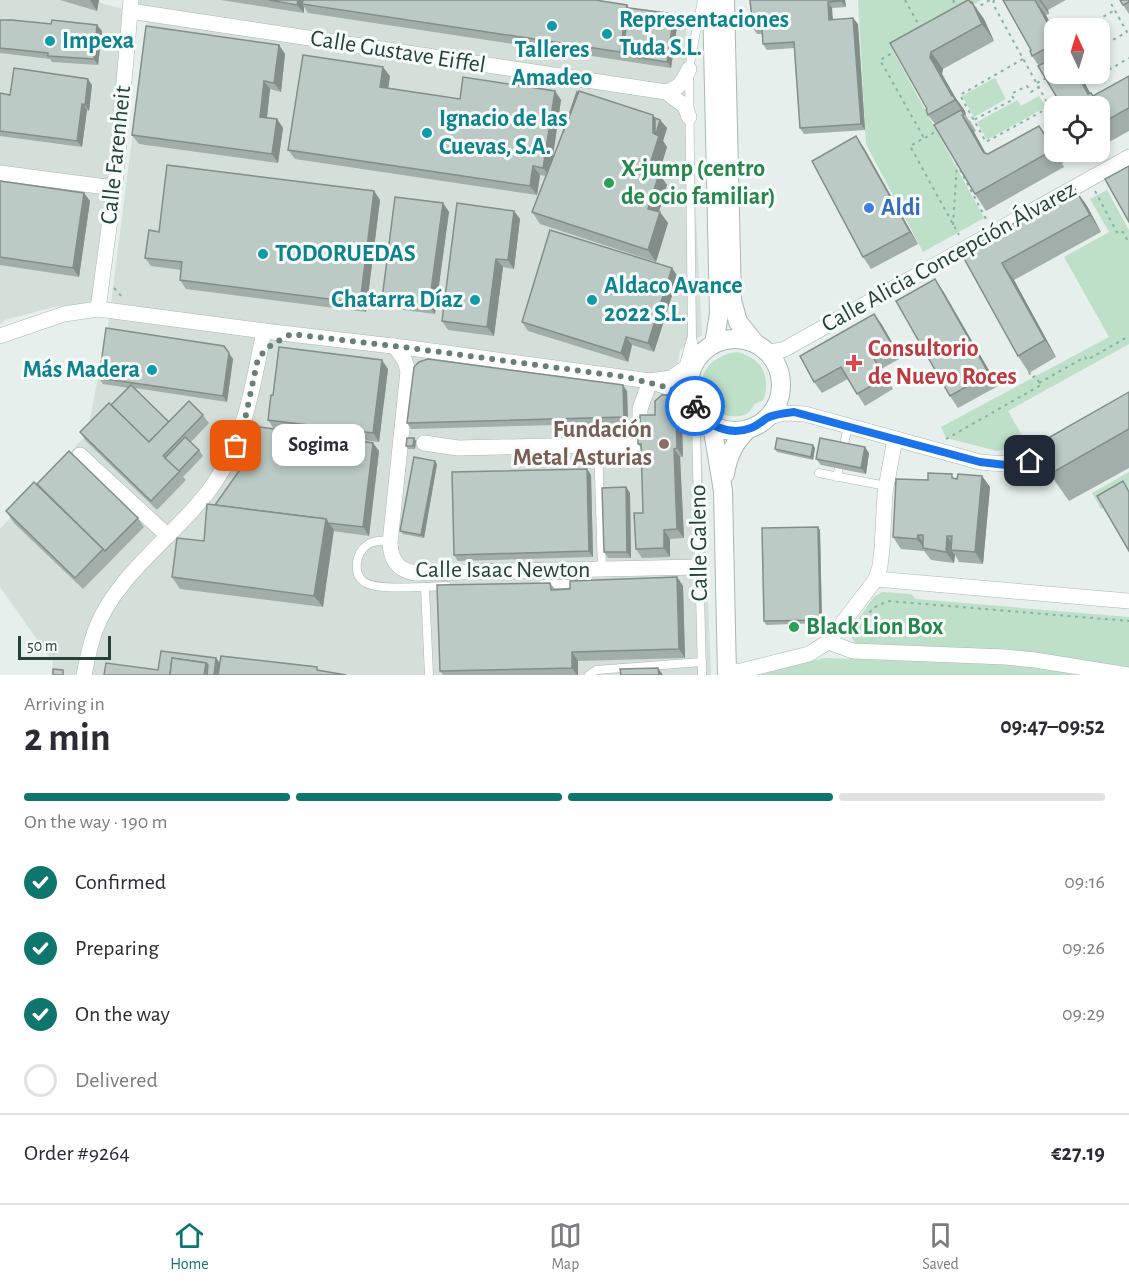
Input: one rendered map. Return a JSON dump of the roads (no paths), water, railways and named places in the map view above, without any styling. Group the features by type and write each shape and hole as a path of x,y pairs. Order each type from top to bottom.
{"street":[{"path":"712,0 719,314 714,344"},
{"path":"725,0 732,300 738,322 778,367 782,384 778,402 769,417"},
{"name":"Calle Gustave Eiffel","path":"130,5 666,92"},
{"name":"Calle Farenheit","path":"98,309 114,188 130,5"},
{"path":"666,92 676,89 683,83 689,69"},
{"path":"666,92 685,106 689,117"},
{"name":"Calle Alicia Concepción Álvarez","path":"761,347 783,350 1129,157"},
{"path":"0,173 114,188"},
{"path":"0,336 64,315 98,309 429,350 650,381 670,388 694,405 712,425 729,431 748,429 769,417 794,412 980,462 1006,465 1030,461 1068,443"},
{"path":"226,326 247,340 258,358"},
{"path":"84,675 96,629 113,598 215,482 236,446 244,424 264,331"},
{"path":"258,358 271,345 291,334"},
{"path":"650,381 671,378 714,344 728,339 741,339 761,347"},
{"path":"395,346 405,361 408,372"},
{"path":"408,372 419,356 429,350"},
{"path":"692,363 689,386 694,405"},
{"name":"Calle Isaac Newton","path":"408,372 390,540 391,556 401,570 414,573 700,567"},
{"path":"424,444 458,448 640,444 640,409 650,381"},
{"path":"712,425 723,491 727,674 809,654 835,645 853,651 1035,660 1129,675"},
{"path":"723,491 728,457 748,429"},
{"path":"835,645 876,579 881,557 886,486 896,439"},
{"path":"80,455 168,536"},
{"path":"876,579 1129,601"}],"lane":[{"path":"692,363 689,69 702,0"},
{"path":"692,338 692,363"},
{"name":"Calle Galeno","path":"694,405 702,675"},
{"path":"837,477 848,426"},
{"path":"598,445 602,569"},
{"path":"819,473 886,486"},
{"path":"390,540 374,541 361,551 357,560 360,578 366,584 460,586"},
{"path":"676,578 700,567"},
{"path":"529,585 586,584"},
{"path":"425,587 429,675"},
{"path":"590,675 596,670 702,662"}],"place":[{"name":"Talleres Amadeo","path":"552,26"},
{"name":"Representaciones Tuda S.L.","path":"607,34"},
{"name":"Impexa","path":"50,41"},
{"name":"Ignacio de las Cuevas, S.A.","path":"427,133"},
{"name":"X-jump (centro de ocio familiar)","path":"609,183"},
{"name":"Aldi","path":"869,208"},
{"name":"TODORUEDAS","path":"263,254"},
{"name":"Chatarra Díaz","path":"475,300"},
{"name":"Aldaco Avance 2022 S.L.","path":"592,300"},
{"name":"Consultorio de Nuevo Roces","path":"854,363"},
{"name":"Más Madera","path":"152,370"},
{"name":"Fundación Metal Asturias","path":"664,444"},
{"name":"Sogima","path":"236,446"},
{"name":"Black Lion Box","path":"794,627"}]}
